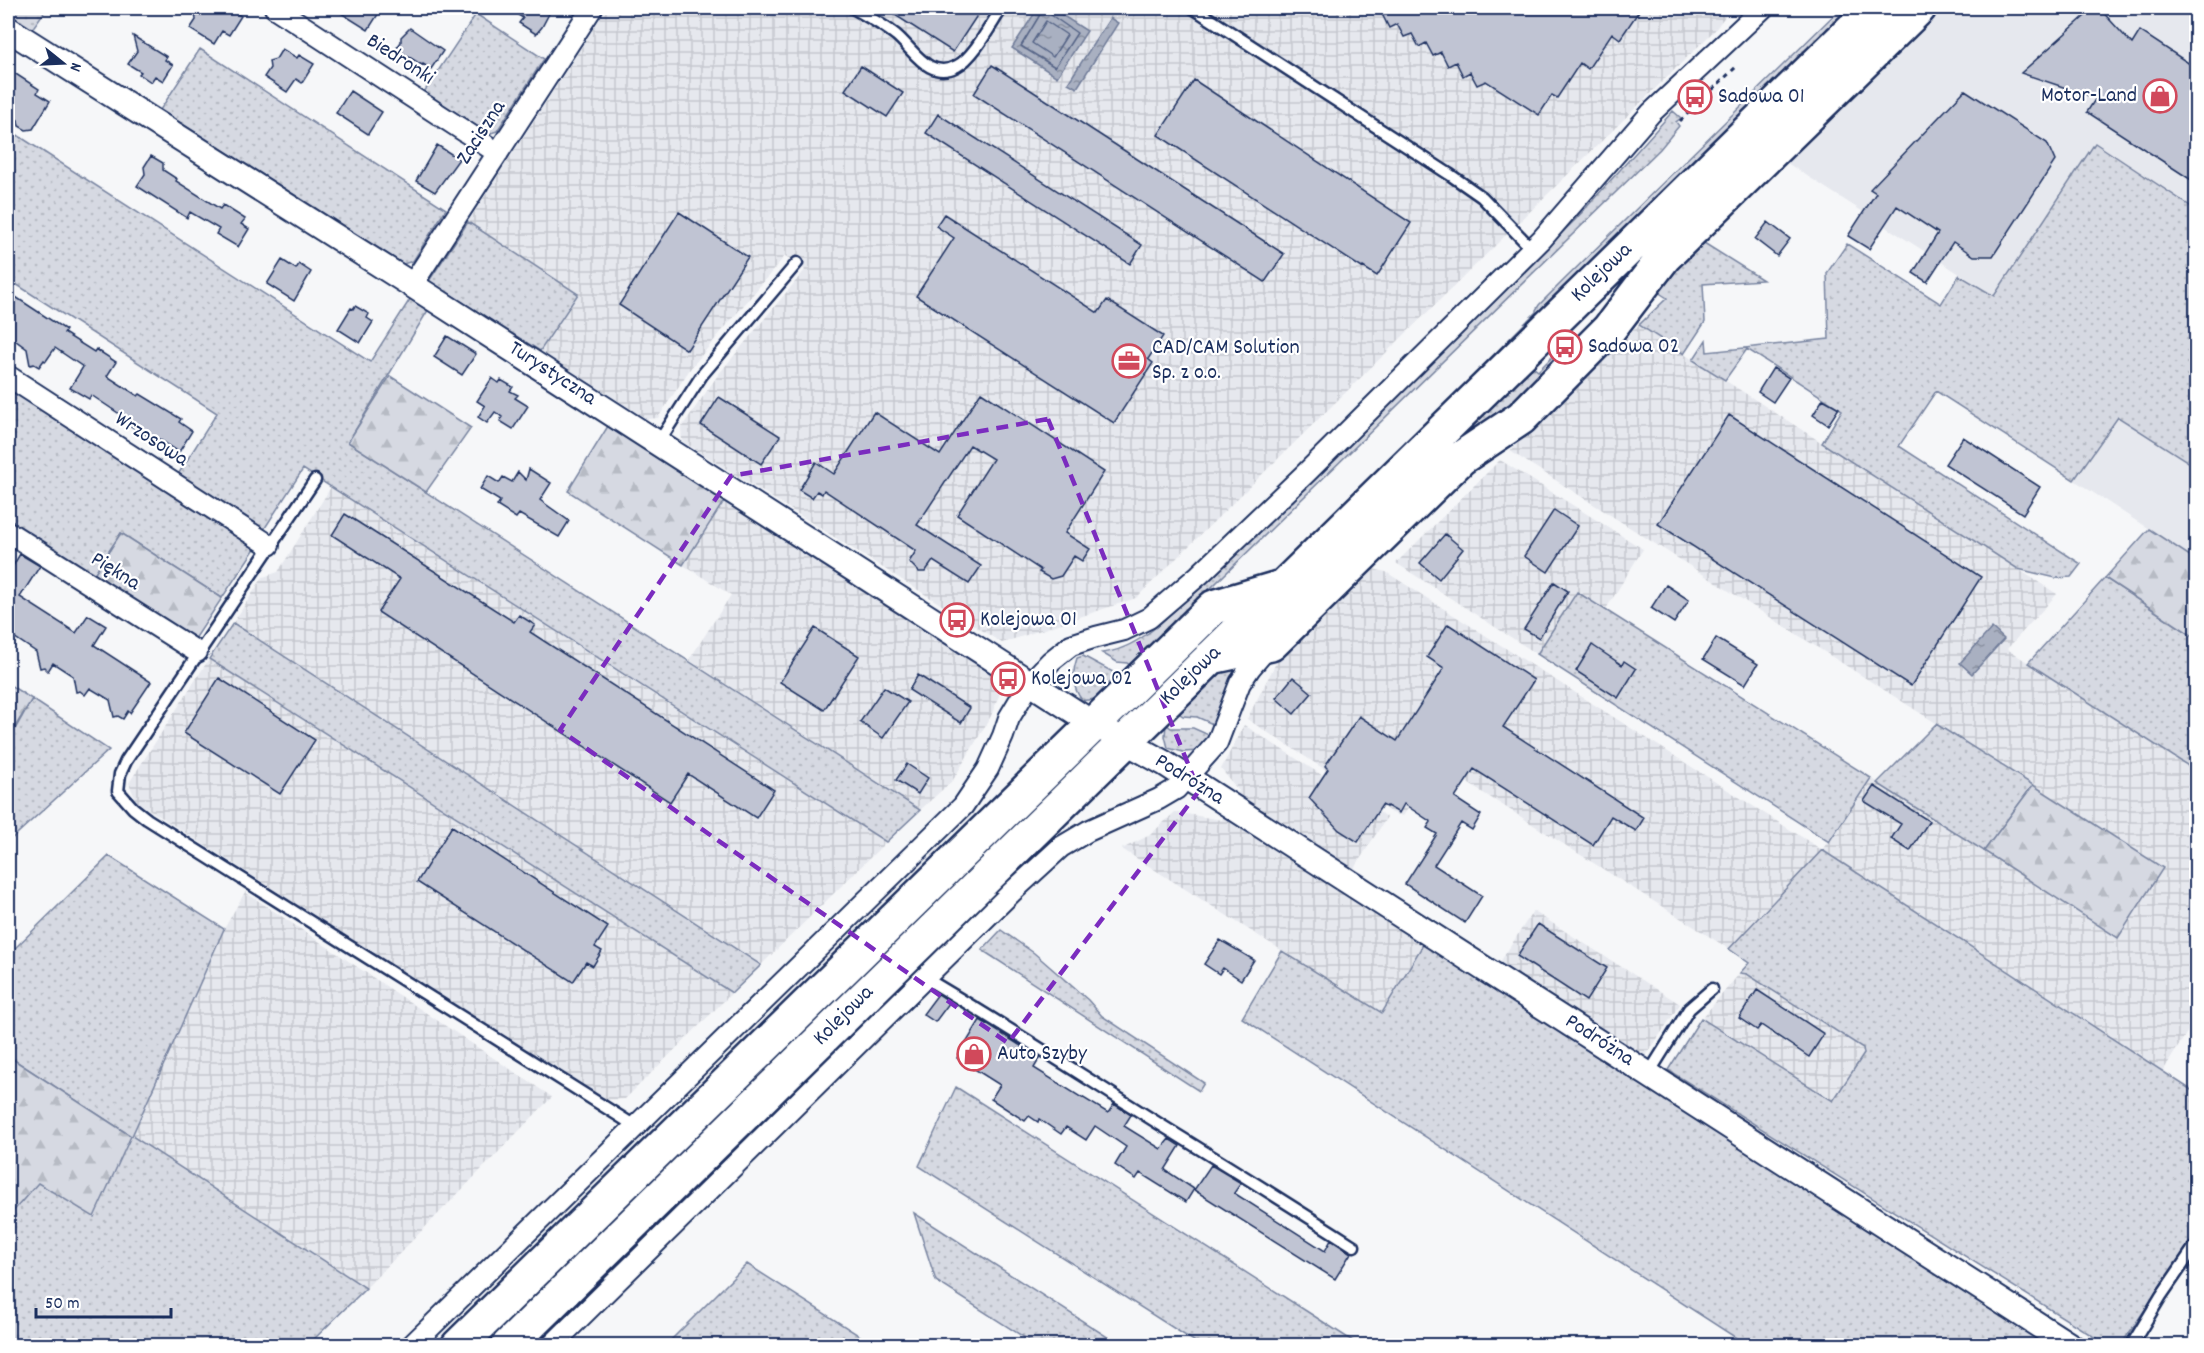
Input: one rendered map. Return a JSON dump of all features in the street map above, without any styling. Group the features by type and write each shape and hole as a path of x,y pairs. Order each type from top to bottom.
{"highway":[{"name":"Kolejowa","path":"508,1346 1874,8"},
{"path":"1211,657 1271,644 1461,458 1521,418 1609,329 1664,256 1919,8"},
{"name":"Kolejowa","path":"458,1346 1214,607 1282,587"}],"street":[{"name":"Biedronki","path":"275,8 498,153"},
{"name":"Zaciszna","path":"412,285 592,8"},
{"path":"411,1346 963,806 988,768 1009,718 1030,683 1050,661 1071,645 1124,630 1165,607 1306,474 1532,249 1651,113 1763,8"},
{"name":"Turystyczna","path":"8,30 658,442 1094,724"},
{"name":"Wrzosowa","path":"8,376 269,545"},
{"name":"Piękna","path":"8,532 197,652"},
{"path":"551,1346 925,978 1061,848 1088,831 1176,789 1217,743 1240,683 1271,644"},
{"name":"Podróżna","path":"1094,724 1187,778 2071,1346"}],"lane":[{"path":"853,8 897,36 916,57 929,67 944,70 957,66 972,52 1002,8"},
{"path":"1193,8 1482,197 1532,249"},
{"path":"658,442 700,377 797,263"},
{"path":"315,480 197,652 126,761 120,774 118,791 133,808 147,819 635,1126"},
{"path":"925,978 982,1011 1354,1246"},
{"path":"1649,1073 1689,1009 1712,989"},
{"path":"2131,1346 2161,1296 2196,1245"}],"path":[{"path":"1680,121 1737,66"}],"highlighted area":[{"path":"1048,419 1199,791 1008,1043 560,730 731,476"}],"shaded area":[{"path":"607,8 1731,8 1715,30 1136,598 1002,643 682,441 681,428 718,375 805,270 797,263 785,256 690,369 658,418 647,419 540,351 578,294 468,222"},
{"path":"1945,8 2182,8 2196,17 2196,210 2095,143 1994,296 1787,163"},
{"path":"1639,325 2057,594 2007,649 2196,771 2196,1018 2163,1071 1822,851 1729,949 1466,782 1434,770 1403,816 1392,813 1247,719 1277,661 1369,568 1386,572 1822,850 1871,778 2118,937 2163,868 1510,451"},
{"path":"2117,417 2196,467 2196,560 2074,480"},
{"path":"1500,460 1643,549 1606,609 1577,592 1537,654 1396,563"},
{"path":"331,487 886,842 761,965 233,623 263,577 278,572"},
{"path":"724,501 990,674 1000,693 991,716 953,780 920,810 689,660 731,595 683,565"},
{"path":"209,659 732,993 625,1099 602,1100 136,801 129,783"},
{"path":"1244,725 1387,817 1353,870 1236,796 1239,791 1221,769"},
{"path":"1175,812 1221,820 1226,816 1424,943 1382,1014 1122,849 1150,835"},
{"path":"245,892 552,1097 366,1288 131,1136 224,929"},
{"path":"1533,911 1680,1004 1646,1056 1499,964"},
{"path":"1740,973 1747,974 1863,1048 1864,1054 1833,1101 1702,1018"}],"green space":[{"path":"8,8 47,8 32,29 8,14"},
{"path":"1841,8 1859,8 1162,691 1158,686 1398,451 1536,312 1539,305 1566,278"},
{"path":"476,14 544,59 497,131 488,134 424,92"},
{"path":"200,49 446,209 413,261 403,264 160,110"},
{"path":"1673,111 1681,118 1676,122 1679,126 1660,149 1131,666 1117,662 1102,653 1116,650 1143,637 1167,618 1575,220"},
{"path":"8,129 370,362 412,296 430,307 348,442 920,810 886,842 303,469 263,531 177,476 217,413 8,279"},
{"path":"2095,143 2196,210 2196,467 2118,417 2074,480 1936,391 1899,446 2081,564 2071,577 2056,578 2018,569 1822,443 1842,410 1747,349 1725,380 1693,360 1706,340 1707,352 1829,339 1827,273 1847,244 1941,304 1959,275 1994,296"},
{"path":"468,222 578,294 540,351 429,281"},
{"path":"1704,243 1763,280 1703,284 1705,322 1684,354 1639,325 1667,298 1655,290"},
{"path":"1552,357 1561,364 1274,631 1215,725 1197,717 1183,716 1177,712 1533,367 1538,371"},
{"path":"390,376 471,428 426,492 348,442"},
{"path":"8,383 258,544 222,598 121,533 94,574 8,520"},
{"path":"608,426 724,501 683,565 568,491"},
{"path":"2149,529 2196,560 2196,638 2105,578"},
{"path":"121,533 222,598 195,639 94,574"},
{"path":"2105,578 2196,638 2196,771 2028,663"},
{"path":"1577,592 1871,778 1829,842 1537,654"},
{"path":"233,623 761,965 732,993 209,659"},
{"path":"1083,656 1113,672 1118,678 1098,697 1088,700 1082,700 1076,690 1074,680 1077,658"},
{"path":"8,684 32,699 9,737 8,736"},
{"path":"32,699 109,750 8,842 8,739"},
{"path":"1166,724 1171,728 1193,728 1211,736 1199,751 1183,752 1168,748 1165,736"},
{"path":"1936,724 2033,785 1984,851 1877,783"},
{"path":"2033,785 2163,868 2118,938 1984,851"},
{"path":"1822,850 2196,1093 2196,1234 2121,1345 2110,1345 2099,1340 1668,1070 1701,1018 1833,1101 1864,1054 1863,1048 1747,974 1740,973 1749,963 1729,949"},
{"path":"109,856 224,929 132,1136 366,1288 308,1345 8,1346 8,1217 37,1183 131,1136 8,1056 8,955"},
{"path":"1001,930 1034,953 1088,1000 1102,1016 1204,1083 1199,1091 982,950"},
{"path":"1424,943 2052,1345 1747,1345 1242,1018 1282,951 1382,1013"},
{"path":"8,1056 131,1136 94,1217 38,1183 8,1217"},
{"path":"956,1087 1359,1345 1200,1345 919,1166"},
{"path":"914,1213 1120,1345 1036,1345 936,1281"},
{"path":"747,1264 874,1345 666,1345"}],"water":[{"path":"1038,8 1051,8 1087,31 1057,77 1012,48"},
{"path":"1110,18 1118,23 1077,88 1068,83"},
{"path":"1992,628 2004,639 1972,674 1960,663"}],"building":[{"path":"204,8 227,8 241,16 229,35 222,31 214,44 190,29 196,20 195,12 202,11"},
{"path":"333,8 382,8 368,30"},
{"path":"507,8 552,8 536,34 519,23 523,18"},
{"path":"884,8 982,8 953,52"},
{"path":"1379,8 1641,8 1620,39 1612,33 1588,69 1580,63 1557,98 1552,95 1539,115 1486,81 1477,85 1470,72 1463,76 1456,62 1448,66 1441,52 1433,56 1426,43 1419,47 1412,34 1404,37 1397,24 1389,28"},
{"path":"2094,8 2099,8 2132,44 2140,31 2196,68 2196,183 2087,112 2096,98 2021,73"},
{"path":"410,28 443,51 431,69 396,49 401,42 401,37"},
{"path":"133,36 167,57 165,60 173,65 163,81 155,76 151,82 128,64 137,51"},
{"path":"282,49 314,64 302,83 296,79 287,92 264,77 270,68 269,61 276,59"},
{"path":"992,65 1284,254 1265,282 974,94"},
{"path":"861,66 903,93 887,117 845,90"},
{"path":"8,69 39,89 37,93 50,101 33,129 26,130 19,126 18,120 8,113"},
{"path":"1194,80 1411,223 1377,276 1158,135"},
{"path":"1965,90 2047,143 2055,161 1993,256 1974,256 1953,242 1927,282 1913,273 1938,233 1897,206 1869,249 1848,236 1876,193 1870,189"},
{"path":"350,91 382,112 368,134 336,113"},
{"path":"938,114 1142,245 1130,264 926,133"},
{"path":"437,145 459,159 435,192 416,181"},
{"path":"151,156 163,163 163,170 177,179 176,181 220,209 223,205 245,219 241,224 249,229 238,247 216,234 219,229 190,212 187,218 137,186 145,174 144,167"},
{"path":"679,212 748,257 687,350 619,305"},
{"path":"944,214 1098,313 1107,300 1163,336 1148,359 1153,363 1114,423 916,296 954,238 936,226"},
{"path":"1768,222 1790,239 1777,256 1755,239"},
{"path":"282,260 296,269 299,264 311,272 294,301 267,284"},
{"path":"8,292 66,330 64,333 94,352 96,349 116,362 107,376 181,419 179,422 192,431 179,452 157,438 155,441 131,426 133,423 91,395 89,399 70,388 83,367 55,348 39,367 34,364 30,365 27,349 8,335"},
{"path":"355,306 369,314 367,318 373,322 360,343 338,329 351,308"},
{"path":"447,336 476,354 462,375 434,357"},
{"path":"1773,368 1789,378 1773,402 1758,392"},
{"path":"492,378 499,383 501,380 513,387 510,391 518,395 515,398 528,406 513,429 500,421 502,417 495,412 487,423 478,417 485,406 477,401"},
{"path":"981,392 1104,472 1065,533 1090,549 1082,561 1074,556 1061,576 1051,579 1039,572 1041,570 957,515 993,459 970,445 917,525 981,566 969,584 933,561 925,572 919,572 909,562 916,551 824,490 822,494 817,491 812,498 799,490 816,462 834,474 874,412 940,455"},
{"path":"719,397 780,436 761,464 701,425"},
{"path":"1823,399 1839,408 1828,425 1813,415"},
{"path":"1729,415 1981,577 1911,686 1658,524"},
{"path":"1963,437 2040,487 2023,514 1945,464"},
{"path":"529,469 551,483 540,500 569,521 559,537 519,514 516,518 497,506 500,501 480,489 488,476 499,483 503,477 512,482 518,472 526,480"},
{"path":"1554,510 1578,526 1548,572 1524,556"},
{"path":"345,514 514,622 519,615 535,625 530,632 774,790 756,818 688,774 670,802 378,612 400,579 332,535"},
{"path":"1445,534 1463,549 1439,579 1420,563"},
{"path":"20,554 40,566 20,597 76,633 88,615 106,626 94,645 151,682 130,713 128,711 123,719 118,716 114,717 110,700 90,688 85,695 80,691 76,692 73,676 53,663 48,671 44,667 40,668 36,652 8,633 8,574"},
{"path":"1554,582 1568,591 1539,638 1524,629"},
{"path":"1666,585 1689,600 1674,623 1651,608"},
{"path":"1448,624 1534,680 1503,727 1644,818 1636,831 1611,816 1593,845 1474,769 1455,798 1481,815 1472,830 1461,823 1434,865 1482,896 1465,923 1405,884 1437,834 1427,828 1431,822 1404,804 1399,813 1382,805 1358,842 1339,830 1309,798 1328,769 1325,766 1359,716 1397,741 1444,668 1427,657"},
{"path":"815,628 859,656 824,710 780,682"},
{"path":"1716,638 1758,664 1745,685 1703,659"},
{"path":"1592,645 1622,665 1624,661 1636,669 1618,698 1576,671"},
{"path":"918,675 970,708 961,723 909,690"},
{"path":"1293,677 1312,693 1294,714 1276,698"},
{"path":"219,678 315,740 280,794 184,733"},
{"path":"884,687 908,702 883,738 860,722"},
{"path":"907,764 928,778 918,794 896,780"},
{"path":"1874,786 1929,821 1910,851 1891,839 1901,824 1864,801"},
{"path":"452,826 608,927 595,947 602,951 593,966 586,962 573,982 417,882"},
{"path":"1538,924 1607,968 1586,1001 1517,956"},
{"path":"1220,940 1254,960 1241,980 1223,968 1219,974 1204,964"},
{"path":"1757,990 1824,1034 1809,1057 1761,1025 1757,1030 1739,1018"},
{"path":"938,994 950,1002 935,1022 923,1014"},
{"path":"980,1020 1040,1058 1034,1068 1108,1113 1114,1104 1131,1115 1124,1126 1161,1149 1169,1139 1180,1146 1165,1170 1194,1189 1186,1202 1140,1173 1136,1179 1115,1165 1126,1147 1095,1126 1086,1140 1066,1127 1061,1134 1039,1119 1038,1122 1029,1116 1025,1121 991,1099 1000,1085 957,1058"},
{"path":"1211,1165 1241,1183 1234,1193 1325,1251 1331,1240 1351,1253 1335,1279 1194,1190"}],"place":[{"name":"Motor-Land","path":"2160,96"},
{"name":"Sadowa 01","path":"1695,97"},
{"name":"Sadowa 02","path":"1565,347"},
{"name":"CAD/CAM Solution Sp. z o.o.","path":"1129,361"},
{"name":"Kolejowa 01","path":"957,620"},
{"name":"Kolejowa 02","path":"1008,679"},
{"name":"Auto Szyby","path":"974,1054"}]}
